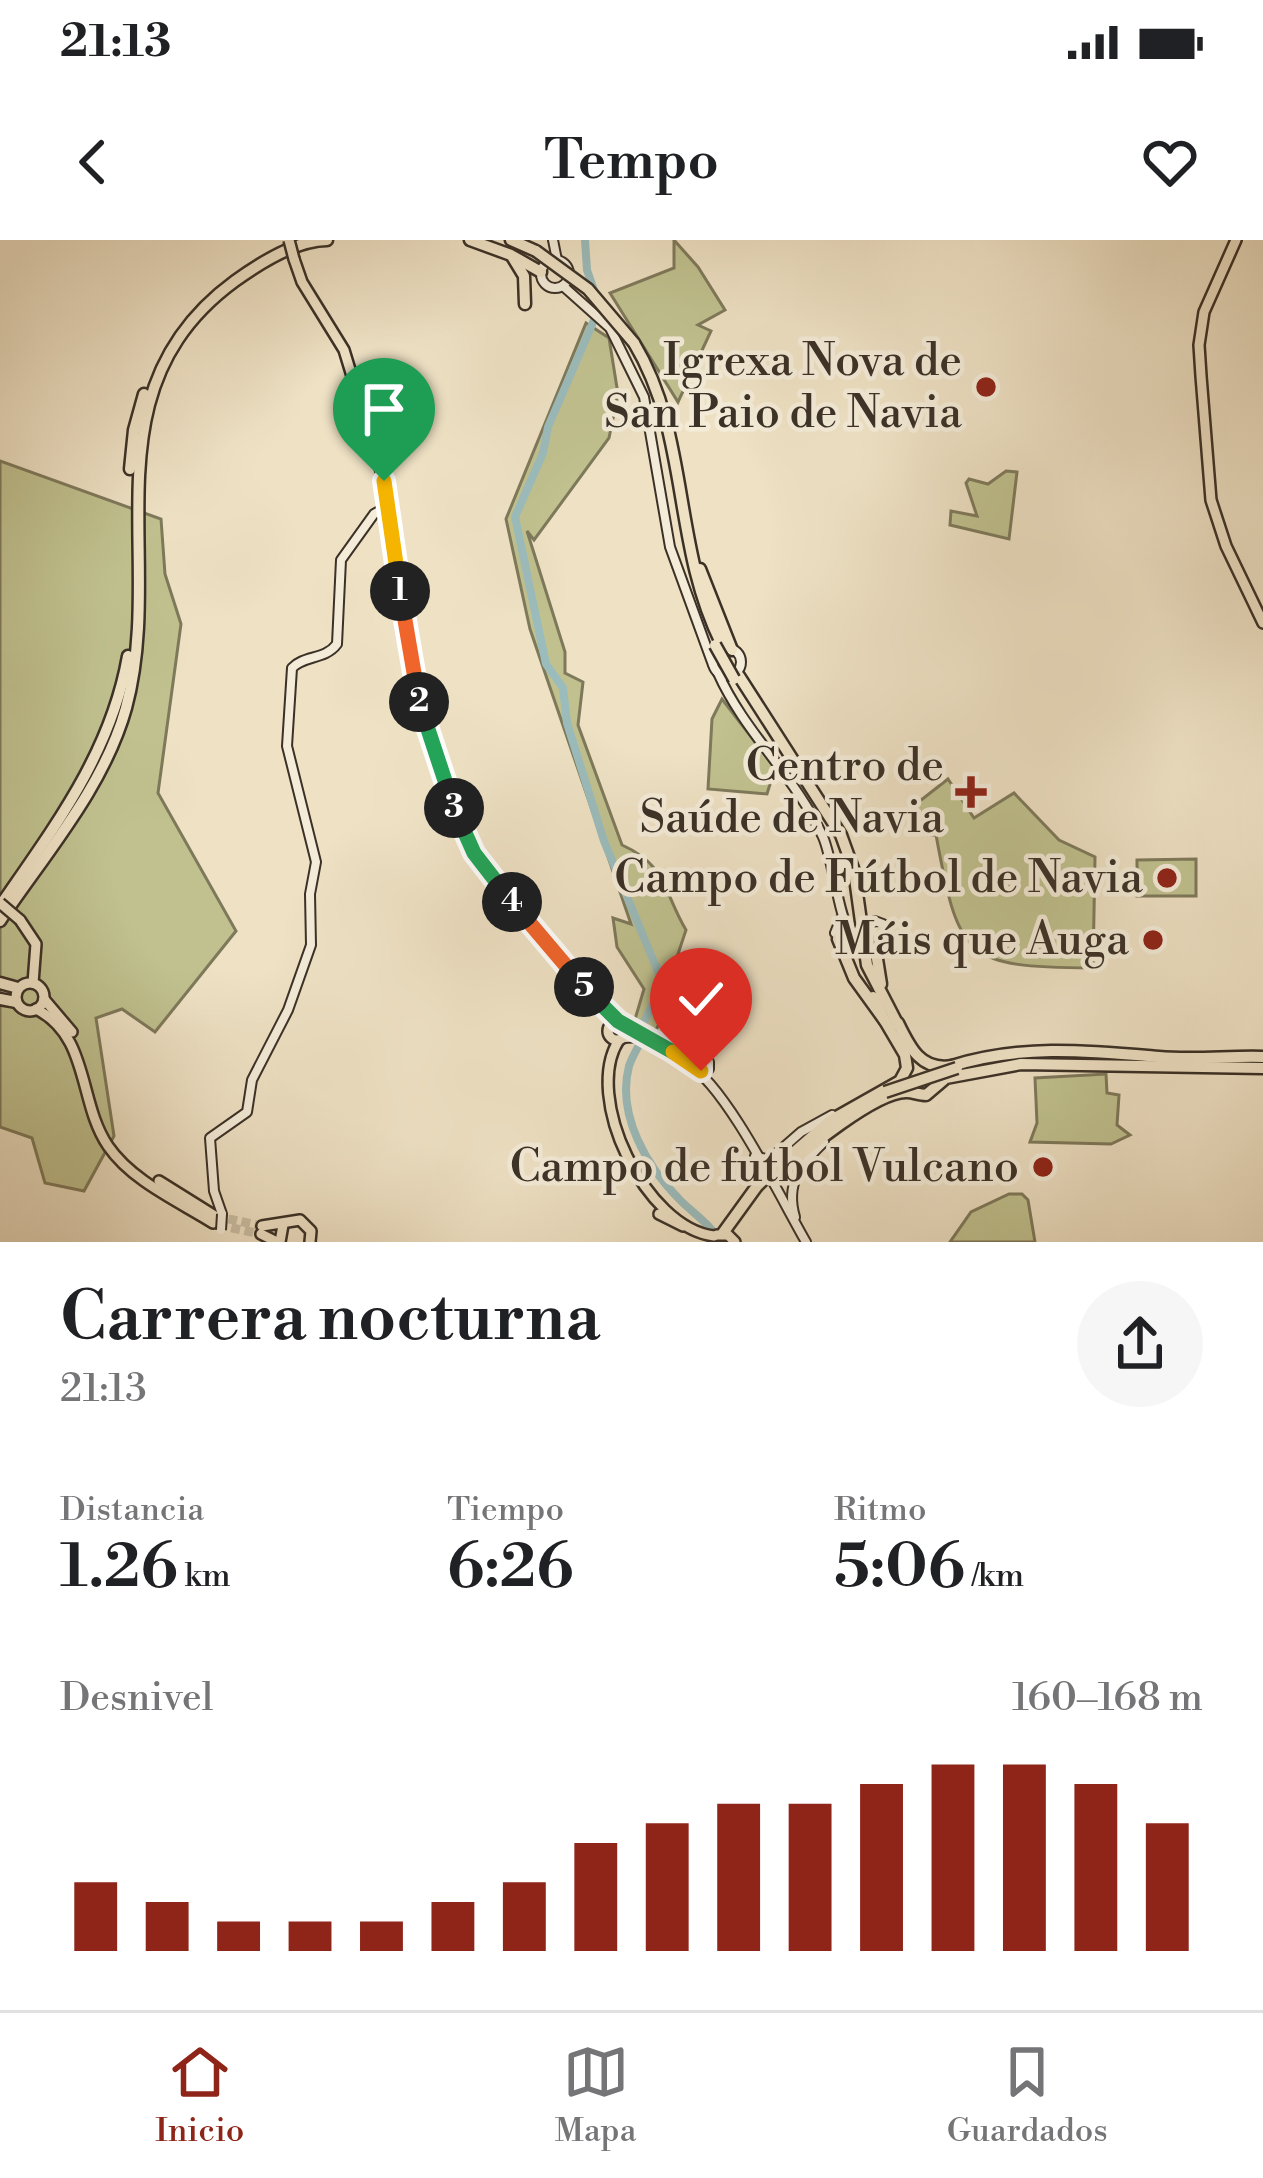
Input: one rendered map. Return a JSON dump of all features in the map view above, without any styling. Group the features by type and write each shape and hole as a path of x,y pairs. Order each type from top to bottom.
{"highway":[{"path":"0,903 80,790 114,718 131,632 138,456 144,418 167,358 185,325 217,287 294,240"},
{"path":"185,325 247,273 322,240"},
{"path":"470,240 541,272"},
{"path":"493,240 538,245 631,345 659,394 691,561 718,647"},
{"path":"511,240 538,245 555,260"},
{"path":"511,255 524,276 525,304"},
{"path":"631,345 658,413 684,562 728,674 841,852 861,966 892,1023"},
{"path":"0,931 85,804 126,708 138,639 134,514"},
{"path":"728,674 805,776 849,855 867,965 905,1055 900,1086"},
{"path":"0,921 108,757"},
{"path":"843,930 861,991 928,1065 937,1084"},
{"path":"880,932 879,980 892,1023"},
{"path":"0,982 17,995"},
{"path":"0,999 17,995"},
{"path":"717,1239 759,1188 804,1146 872,1102 955,1068 1027,1051 1195,1057 1263,1065"},
{"path":"1177,1063 1195,1057"},
{"path":"900,1086 926,1095 937,1084 1000,1066 1092,1060"},
{"path":"777,1171 808,1138 928,1065 955,1068 1092,1060 1263,1065"}],"main road":[{"path":"294,240 294,259 309,294 344,350 383,477 423,719 466,838 494,881 617,1031 610,1121 622,1156 646,1196 683,1226"},
{"path":"1238,240 1211,301 1202,358 1215,501 1232,553 1263,620"},
{"path":"538,245 568,269 563,286"},
{"path":"555,260 541,272 546,285 563,286 608,325 646,404 670,547 728,674 821,832 837,880 843,930"},
{"path":"223,1242 210,1138 247,1112 253,1080 286,1015 310,949 310,894 316,862 287,746 292,668 328,654 337,644 341,560 374,514 388,506"},
{"path":"0,903 20,920 36,944 33,982 17,995 26,1010 36,1009 55,1021 68,1037 94,1119 116,1155 137,1175 218,1221"},
{"path":"33,982 79,1046 99,1115 115,1144 140,1170 218,1221"},
{"path":"36,1009 44,999"},
{"path":"617,1031 642,1035 683,1060 714,1090"},
{"path":"617,1031 610,1075 614,1120 626,1156 665,1208 717,1239"},
{"path":"683,1060 704,1067 806,1242"},
{"path":"755,1156 773,1158 800,1132 865,1104"},
{"path":"795,1224 791,1191 800,1166 865,1104"},
{"path":"659,1214 717,1239"},
{"path":"283,1225 279,1242 261,1230 295,1220 310,1231 310,1242"}],"green space":[{"path":"674,240 725,310 698,325 711,331 678,402 610,293 674,268"},
{"path":"586,323 609,338 618,394 609,438 534,540 527,531 565,652 565,673 583,682 578,725 622,845 656,870 686,930 677,957 700,967 687,1002 672,1000 651,1039 633,1026 644,989 617,947 613,918 631,924 530,629 506,519"},
{"path":"0,461 161,519 165,574 181,624 158,793 236,931 155,1032 122,1009 96,1018 114,1136 84,1191 45,1183 32,1138 0,1127"},
{"path":"1006,471 1017,472 1009,539 950,525 951,511 977,516 966,483 969,479 988,484"},
{"path":"722,699 775,768 767,794 708,789 712,719"},
{"path":"948,779 974,818 1014,793 1059,840 1095,857 1093,968 993,958 975,948 962,932 936,835 928,835 916,804"},
{"name":"Campo de Fútbol de Navia","path":"1196,859 1196,896 1137,896 1137,860"},
{"path":"1106,1074 1107,1093 1119,1095 1117,1125 1130,1135 1111,1144 1030,1142 1037,1123 1035,1078"},
{"path":"1009,1194 1022,1194 1028,1200 1035,1242 950,1242 971,1212"}],"waterway":[{"path":"585,240 595,293"},
{"path":"597,313 515,517 546,664 563,688 567,723 604,841 661,979 642,1029"},
{"path":"641,1041 626,1085 631,1122 669,1188 719,1242"}],"tunnel":[{"path":"215,1216 262,1226"},
{"path":"218,1225 261,1234"}],"place":[{"name":"Igrexa Nova de San Paio de Navia","path":"986,387"},
{"name":"Centro de Saúde de Navia","path":"971,792"},
{"name":"Campo de Fútbol de Navia","path":"1167,878"},
{"name":"Máis que Auga","path":"1153,940"},
{"name":"Campo de futbol Vulcano","path":"1043,1167"}],"route":[{"path":"384,481 423,719 474,853 610,1015 701,1071"}]}
